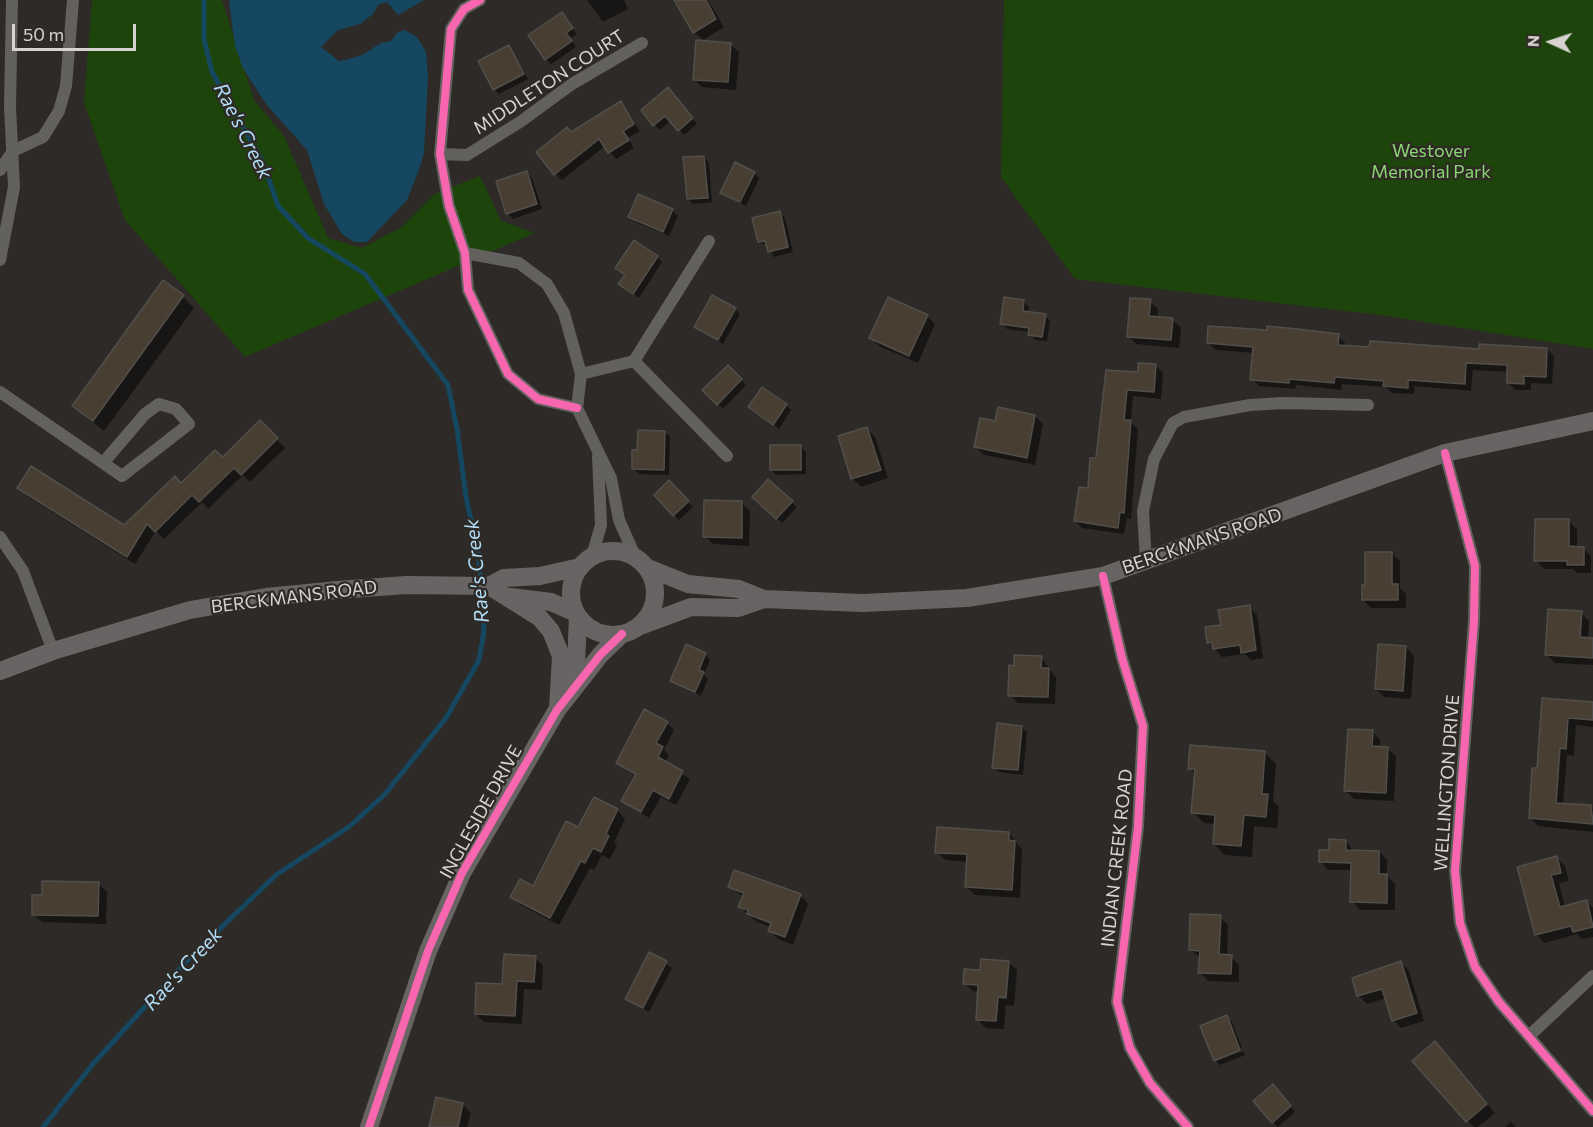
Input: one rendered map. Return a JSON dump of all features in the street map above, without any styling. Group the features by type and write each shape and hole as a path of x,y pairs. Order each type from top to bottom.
{"main road":[{"name":"BERCKMANS ROAD","path":"642,562 688,584 740,589 764,599 863,603 967,598 1103,576 1445,453 1593,421"},
{"path":"609,550 623,551 642,562 656,590 654,604 640,626 622,634 601,634 588,627 577,615 572,603 571,588 586,561 609,550"},
{"name":"BERCKMANS ROAD","path":"495,591 504,578 540,576 586,561"},
{"name":"BERCKMANS ROAD","path":"0,671 53,651 190,610 266,597 406,585 495,591 551,602 577,615"},
{"path":"495,591 540,618 557,642 561,671 557,710"},
{"name":"BERCKMANS ROAD","path":"640,626 691,607 738,608 764,599"},
{"name":"INGLESIDE DRIVE","path":"369,1127 428,951 462,873 557,710 576,664 577,615"},
{"name":"INGLESIDE DRIVE","path":"557,710 601,654 622,634"}],"street":[{"path":"0,260 14,187 10,106 12,0"},
{"path":"0,170 13,152 43,137 59,111 66,86 73,0"},
{"path":"480,0 464,9 451,29 440,154 449,206 465,253 468,290 508,374 538,399 577,408"},
{"name":"MIDDLETON COURT","path":"440,154 467,155 520,122 572,84 642,44"},
{"path":"581,374 634,361 709,241"},
{"path":"465,253 519,263 547,284 564,313 581,374 577,408 611,478 620,520 642,562"},
{"path":"634,361 727,456"},
{"path":"0,392 122,476 189,424 176,409 159,404 145,414 104,463"},
{"path":"1146,562 1143,511 1154,459 1173,423 1184,417 1250,405 1283,403 1368,405"},
{"name":"WELLINGTON DRIVE","path":"1445,453 1475,566 1474,621 1455,871 1460,923 1475,968 1499,1002 1593,1111"},
{"path":"586,561 601,525 598,455"},
{"path":"0,537 23,571 53,651"},
{"name":"INDIAN CREEK ROAD","path":"1103,576 1122,658 1143,726 1138,827 1117,1002 1130,1048 1145,1074 1188,1127"},
{"path":"1529,1035 1593,976"}],"green space":[{"path":"92,0 222,0 254,100 284,136 328,238 362,248 402,227 435,194 480,176 501,221 535,233 245,357 125,220 84,103"},
{"name":"Westover Memorial Park","path":"1004,0 1593,0 1593,349 1388,316 1075,279 1001,177"}],"water":[{"path":"229,0 424,0 398,15 387,2 378,5 373,14 360,24 338,30 321,47 339,61 345,60 362,55 381,43 391,41 398,32 404,30 417,37 426,52 428,77 424,153 420,167 407,200 367,242 354,242 342,234 324,204 307,150 266,104 243,68 235,46"}],"building":[{"path":"674,0 706,0 716,19 693,33"},
{"path":"562,12 573,28 566,33 572,41 545,60 528,35"},
{"path":"696,40 731,43 728,82 693,80"},
{"path":"509,45 524,74 493,90 478,61"},
{"path":"668,87 693,118 678,131 665,116 653,126 641,110"},
{"path":"621,101 634,124 623,131 629,140 608,153 599,139 554,175 536,152 567,127 571,132"},
{"path":"704,156 708,198 687,199 683,157"},
{"path":"735,162 755,172 740,202 720,193"},
{"path":"527,171 537,204 506,214 496,181"},
{"path":"638,194 673,209 663,232 628,217"},
{"path":"780,211 788,247 768,252 765,241 758,242 752,218"},
{"path":"634,240 658,256 633,294 618,284 625,275 615,268"},
{"path":"163,280 184,295 93,421 72,406"},
{"path":"712,295 736,308 718,340 694,327"},
{"path":"888,297 928,315 909,356 869,338"},
{"path":"1004,297 1024,300 1023,311 1046,314 1042,337 1028,335 1029,328 1000,324"},
{"path":"1130,298 1151,299 1149,316 1173,318 1171,340 1127,337"},
{"path":"1208,326 1267,330 1267,326 1339,334 1338,345 1369,347 1370,341 1479,349 1479,344 1547,348 1546,377 1524,376 1524,384 1507,383 1507,365 1466,363 1465,384 1408,380 1408,388 1383,386 1384,381 1335,377 1334,383 1289,379 1289,383 1250,380 1253,347 1207,343"},
{"path":"1138,363 1156,364 1154,392 1127,390 1124,420 1131,420 1124,513 1120,512 1118,528 1074,521 1079,487 1088,488 1090,458 1096,458 1106,370 1138,372"},
{"path":"728,365 742,379 717,405 702,390"},
{"path":"762,387 787,404 773,425 748,407"},
{"path":"998,407 1035,415 1027,458 974,447 980,418 995,421"},
{"path":"260,420 278,438 241,475 234,468 199,502 192,495 155,532 147,524 127,557 17,488 31,466 124,525 175,476 181,483 215,450 223,457"},
{"path":"867,427 881,470 851,479 838,436"},
{"path":"638,430 665,431 664,470 632,469 632,450 637,450"},
{"path":"770,445 801,445 801,470 770,470"},
{"path":"768,479 793,501 776,519 752,497"},
{"path":"669,480 689,501 673,516 654,495"},
{"path":"704,500 742,501 742,538 703,537"},
{"path":"1535,519 1569,519 1569,546 1584,547 1584,565 1567,565 1567,561 1534,561"},
{"path":"1365,552 1392,552 1392,584 1398,584 1398,600 1362,600 1362,585 1365,585"},
{"path":"1250,605 1256,650 1241,653 1240,645 1213,649 1212,642 1207,643 1205,627 1221,625 1218,610"},
{"path":"1548,609 1582,611 1580,637 1593,638 1593,658 1545,655"},
{"path":"686,644 706,653 699,670 704,672 695,692 670,681"},
{"path":"1378,644 1406,646 1403,691 1375,689"},
{"path":"1014,655 1042,656 1041,668 1049,668 1048,697 1008,696 1009,665 1014,666"},
{"path":"1542,698 1593,702 1593,720 1568,718 1566,749 1560,748 1556,803 1591,805 1593,824 1529,818 1532,768 1537,768"},
{"path":"644,709 668,722 656,743 663,747 658,757 683,771 669,799 653,790 641,812 621,801 636,774 616,763"},
{"path":"997,723 1022,726 1018,770 992,768"},
{"path":"1348,729 1373,730 1372,746 1388,747 1386,793 1344,791"},
{"path":"1190,745 1265,751 1262,794 1268,794 1266,817 1244,815 1241,846 1213,844 1215,815 1191,813 1195,769 1188,769"},
{"path":"594,797 618,809 606,834 609,836 601,852 593,848 585,863 581,861 550,918 510,897 520,879 533,886 566,821 578,827"},
{"path":"937,827 1009,832 1009,840 1015,841 1012,890 965,887 967,854 935,853"},
{"path":"1329,839 1346,840 1346,850 1379,851 1379,874 1387,874 1387,903 1350,902 1351,863 1319,862 1319,850 1329,850"},
{"path":"1557,856 1561,873 1551,875 1560,907 1587,900 1593,927 1573,932 1571,926 1535,935 1517,867"},
{"path":"734,870 801,894 785,937 768,931 771,923 747,914 748,910 738,907 744,893 728,887"},
{"path":"42,881 99,882 98,916 32,915 32,895 42,895"},
{"path":"1190,914 1221,915 1219,954 1232,955 1231,974 1198,973 1200,951 1189,950"},
{"path":"649,952 667,961 643,1008 625,999"},
{"path":"504,954 536,956 534,982 517,981 515,1016 475,1014 476,983 502,984"},
{"path":"981,959 1009,961 1006,998 998,997 996,1021 976,1020 978,985 963,984 964,969 980,970"},
{"path":"1401,961 1417,1013 1392,1021 1382,989 1357,996 1352,978"},
{"path":"1227,1015 1240,1050 1214,1061 1200,1026"},
{"path":"1435,1041 1487,1104 1466,1122 1412,1061"},
{"path":"1273,1084 1291,1106 1272,1123 1253,1101"},
{"path":"436,1097 463,1103 458,1127 429,1127"}],"waterway":[{"name":"Rae's Creek","path":"43,1127 93,1064 181,967 229,920 276,875 350,826 385,794 446,718 479,660 484,631 479,557 466,497 457,429 448,385 365,274 308,238 278,206 263,162 212,72 204,39 204,0"}],"cycle path":[{"path":"480,0 464,9 451,29 440,154 449,206 465,253 468,290 508,374 538,399 577,408"},
{"path":"1445,453 1475,566 1474,621 1455,871 1460,923 1475,967 1499,1002 1593,1111"},
{"path":"1103,576 1122,658 1143,726 1138,827 1117,1002 1130,1048 1150,1083 1188,1127"},
{"path":"369,1127 428,951 462,873 557,710 601,654 622,634"}]}
